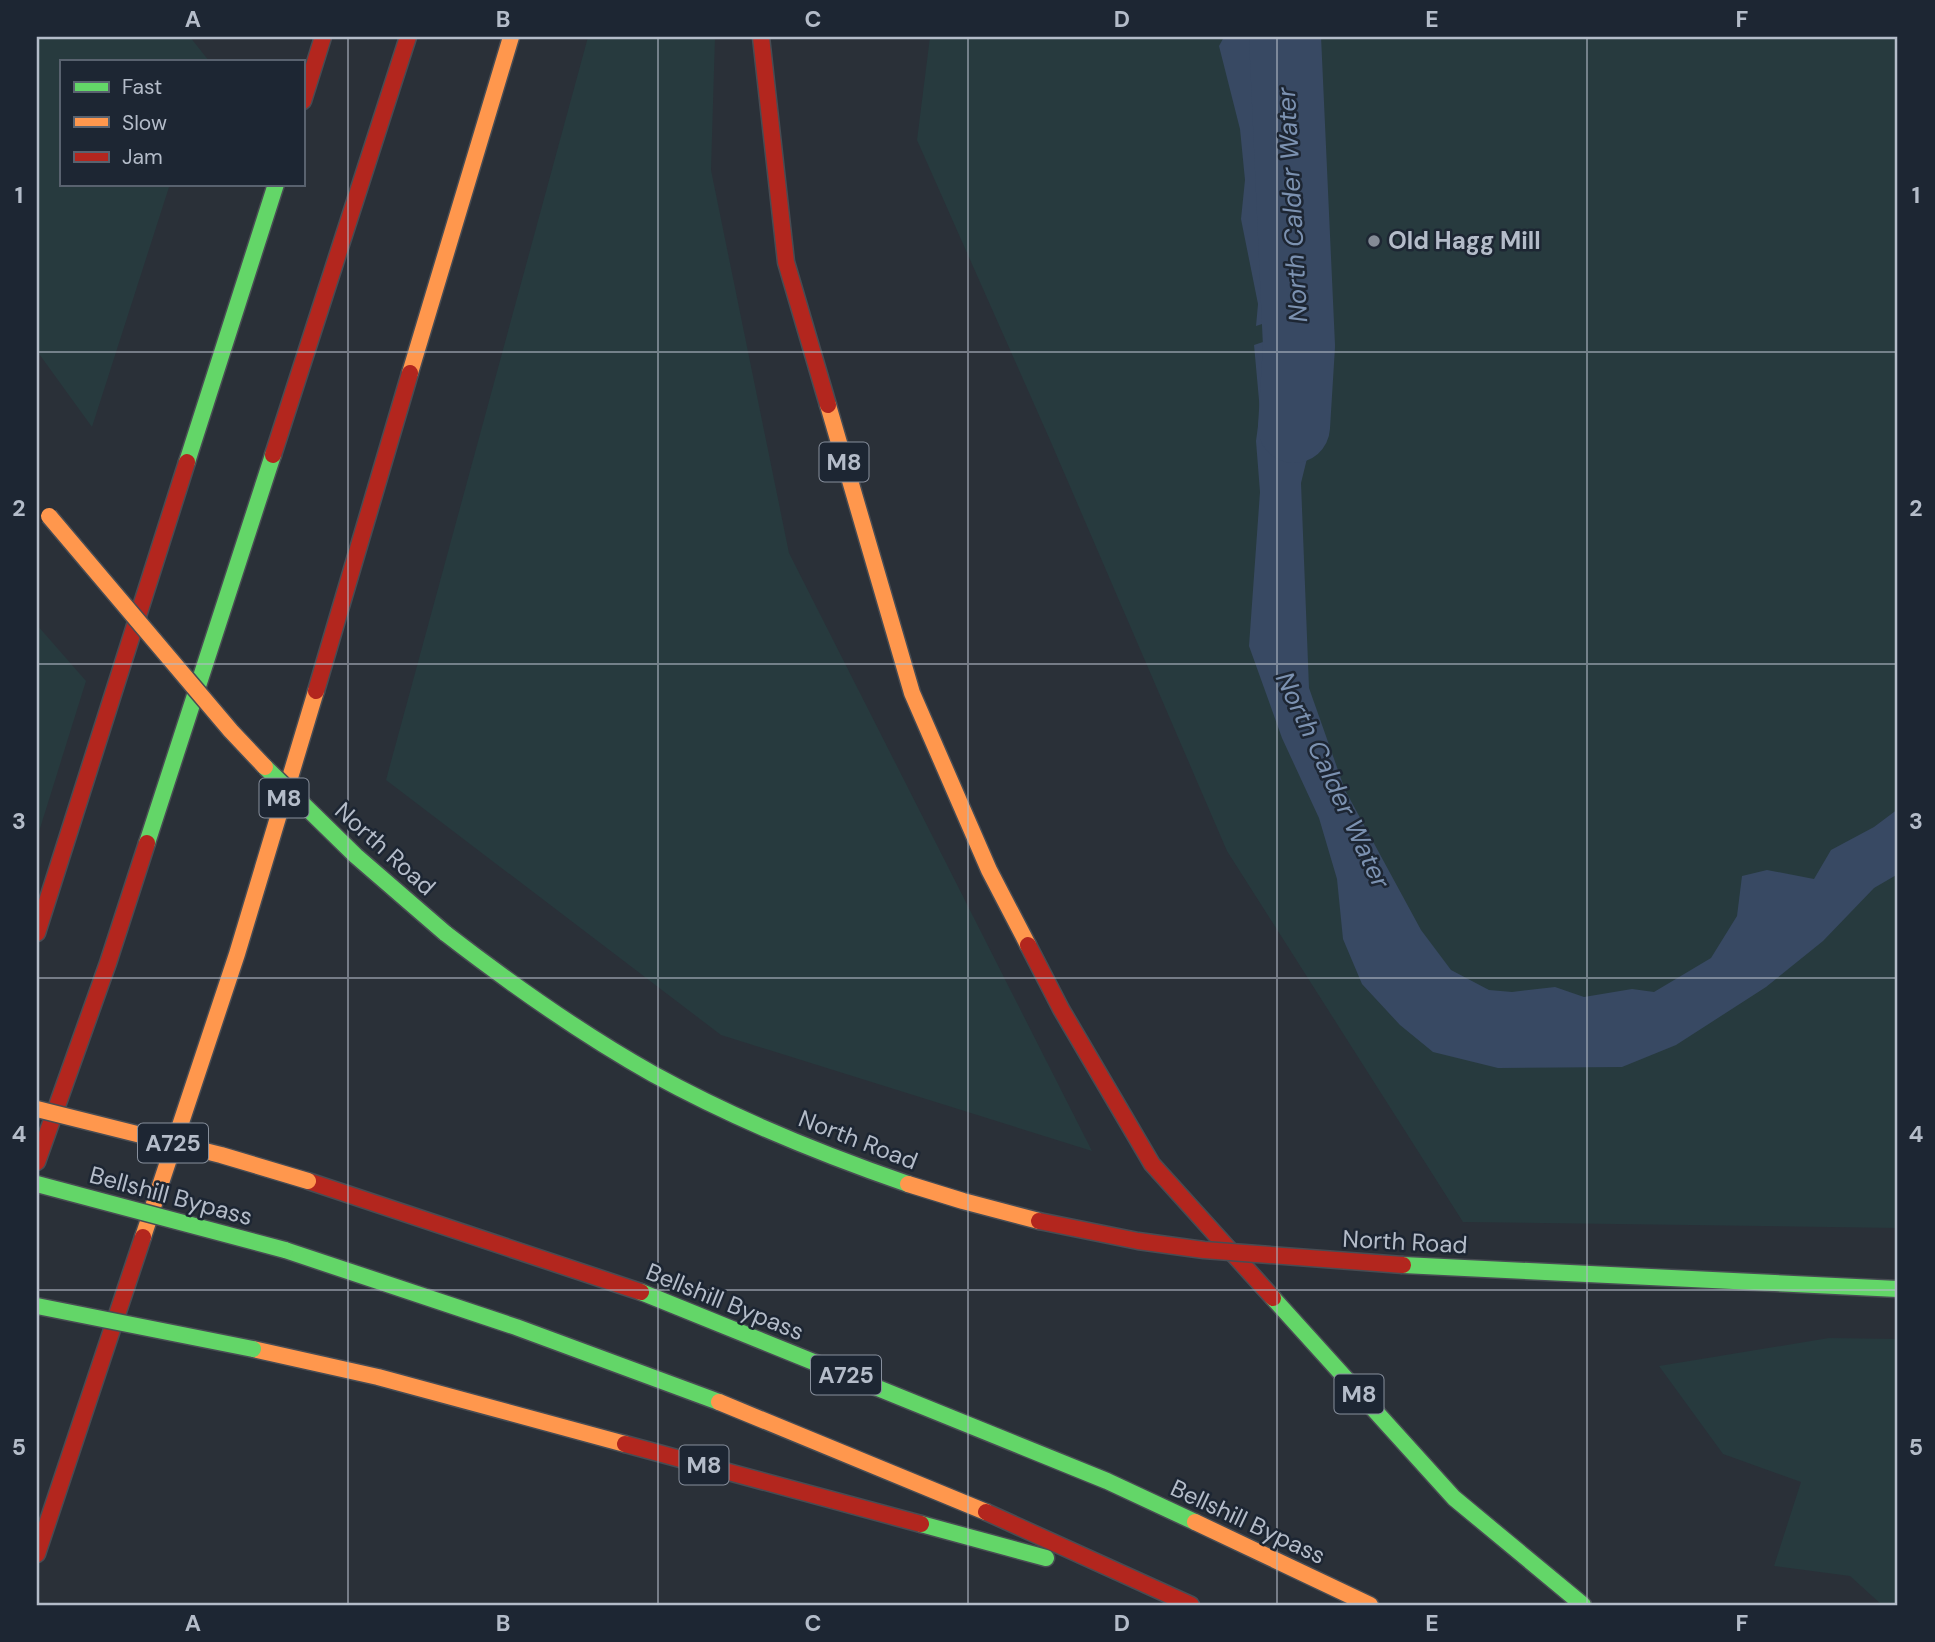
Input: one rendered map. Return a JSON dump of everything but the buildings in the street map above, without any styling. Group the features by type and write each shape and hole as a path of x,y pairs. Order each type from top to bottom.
{"main road":[{"path":"304,98 323,37"},
{"path":"37,1163 108,963 408,37"},
{"name":"M8","path":"37,1554 237,954 511,37"},
{"name":"M8","path":"761,37 786,262 912,693 989,870 1060,1009 1152,1164 1454,1498 1583,1605"},
{"path":"37,933 275,186"},
{"name":"North Road","path":"37,501 231,731 275,778 356,856 445,933 509,982 640,1067 704,1100 844,1161 932,1192 1039,1221 1138,1241 1198,1249 1281,1258 1403,1265 1898,1289"},
{"name":"Bellshill Bypass","path":"37,1109 221,1155 308,1181 631,1288 1107,1481 1370,1605"},
{"name":"Bellshill Bypass","path":"37,1184 285,1250 538,1333 737,1407 890,1468 1191,1605"},
{"name":"M8","path":"37,1306 378,1377 1153,1587"}],"green space":[{"path":"37,37 190,37 208,60 60,60 60,186 169,186 92,427 37,351"},
{"path":"588,37 715,37 711,170 789,553 1092,1151 721,1035 386,780"},
{"path":"930,37 1898,37 1898,1228 1463,1222 1227,851 917,140"},
{"path":"37,625 86,681 37,838"},
{"path":"1829,1338 1898,1339 1898,1605 1882,1605 1850,1576 1774,1566 1801,1482 1723,1454 1659,1366"}],"water":[{"path":"1224,37 1302,37 1297,71 1310,153 1325,303 1256,326 1258,304 1241,219 1245,180 1240,129 1219,46"},
{"path":"1325,321 1311,372 1315,426 1301,483 1309,688 1345,790 1421,930 1451,970 1489,990 1512,992 1555,987 1584,997 1632,989 1654,992 1711,958 1737,916 1742,876 1767,870 1814,879 1831,850 1874,827 1898,809 1898,874 1874,888 1823,941 1766,987 1676,1045 1622,1067 1498,1068 1433,1052 1400,1025 1362,984 1343,939 1337,879 1319,818 1282,738 1249,646 1260,492 1256,441 1260,411 1254,345"}],"waterway":[{"name":"North Calder Water","path":"1285,37 1299,346 1294,427"}],"traffic: fast":[{"path":"187,462 275,186"},
{"path":"147,843 273,455"},
{"path":"265,767 356,856 445,933"},
{"path":"445,933 546,1007 653,1074 714,1106 778,1134 908,1184"},
{"path":"37,1184 285,1250"},
{"path":"285,1250 516,1327 719,1402"},
{"path":"1403,1265 1898,1289"},
{"path":"641,1292 1107,1481 1195,1522"},
{"path":"1273,1298 1454,1498 1583,1605"},
{"path":"37,1306 253,1349"},
{"path":"921,1524 1046,1558"}],"traffic: slow":[{"path":"410,373 511,37"},
{"path":"828,405 912,693 989,870 1028,945"},
{"path":"49,516 231,731 265,767"},
{"path":"143,1237 237,954 316,691"},
{"path":"37,1109 221,1155 308,1181"},
{"path":"908,1184 1039,1221"},
{"path":"253,1349 378,1377 625,1444"},
{"path":"719,1402 986,1512"},
{"path":"1195,1522 1370,1605"}],"traffic: jam":[{"path":"304,98 323,37"},
{"path":"273,455 408,37"},
{"path":"761,37 786,262 828,405"},
{"path":"316,691 410,373"},
{"path":"37,933 187,462"},
{"path":"37,1162 108,963 147,843"},
{"path":"1028,945 1061,1009 1152,1164 1273,1298"},
{"path":"308,1181 641,1292"},
{"path":"1039,1221 1138,1241 1204,1250 1403,1265"},
{"path":"37,1554 143,1237"},
{"path":"625,1444 921,1524"},
{"path":"986,1512 1191,1605"}],"place":[{"name":"Old Hagg Mill","path":"1374,241"}]}
